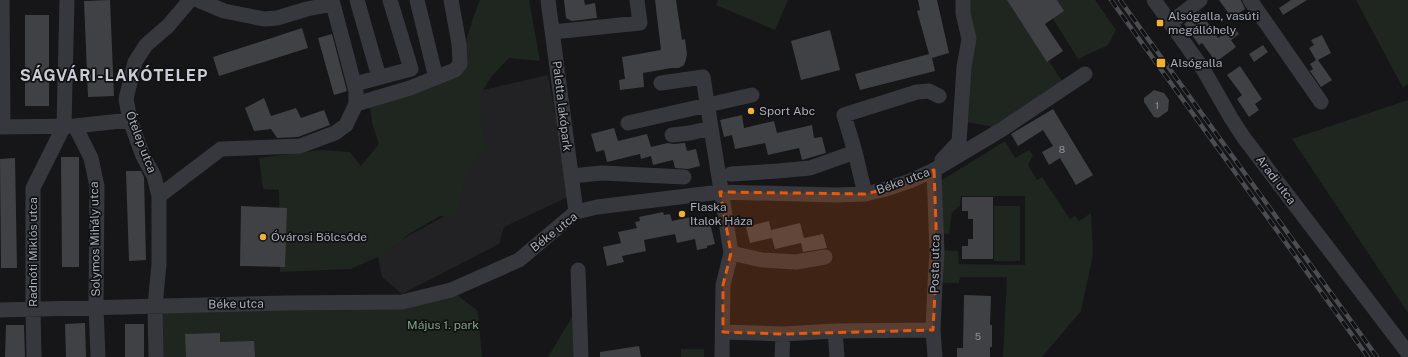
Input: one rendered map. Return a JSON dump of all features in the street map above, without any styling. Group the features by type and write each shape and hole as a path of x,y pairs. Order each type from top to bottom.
{"street":[{"path":"2,0 2,127 69,126 130,120"},
{"name":"Solymos Mihály utca","path":"67,0 69,126 91,158 97,186 96,308 98,357"},
{"name":"Ótelep utca","path":"156,357 155,306 159,264 159,196 154,176 143,156 130,120 126,99 135,62 146,45 168,26 190,0"},
{"path":"159,196 221,149 300,146 335,133 346,125 356,104 355,84 339,2 306,9 278,18 264,19 224,11 198,0"},
{"path":"357,0 379,77"},
{"path":"355,84 411,69 390,0"},
{"path":"417,0 434,70"},
{"path":"356,104 410,88 455,70 460,64 459,44 451,0"},
{"name":"Paletta lakópark","path":"548,0 576,212"},
{"path":"553,32 640,23 638,0"},
{"path":"934,170 945,155 959,142 964,67 969,39 963,13 963,0"},
{"name":"Aradi utca","path":"1154,0 1203,69 1244,138 1408,353"},
{"path":"1170,23 1200,0"},
{"path":"1250,0 1321,102"},
{"name":"Béke utca","path":"0,310 286,303 402,302 451,290 519,260 576,212 597,207 720,192 836,195 865,194 886,189 934,170 1001,130 1085,74"},
{"path":"661,83 703,77 731,254 724,285 722,357"},
{"path":"865,194 844,115 917,92 928,92 939,96"},
{"path":"628,122 752,95"},
{"name":"Radnóti Miklós utca","path":"34,357 33,188 69,126"},
{"path":"672,135 690,133 711,128"},
{"path":"731,174 810,168 854,152"},
{"name":"Posta utca","path":"934,170 937,253 933,330 935,357"},
{"path":"571,176 602,173 684,177"},
{"path":"731,254 762,260 796,262 825,257"},
{"path":"578,270 581,357"},
{"path":"723,332 783,334 836,331 933,330"},
{"path":"836,331 837,357"},
{"path":"782,357 783,334"}],"highlighted area":[{"path":"934,170 937,253 933,330 783,334 723,332 723,285 731,253 720,192 865,194 886,189"}],"shaded area":[{"path":"548,75 570,196 504,227 499,244 402,294 382,277 377,253 452,212 474,92"}],"green space":[{"path":"480,0 529,0 540,61 509,58 492,76 479,96 485,148 467,172 456,216 440,216 409,234 384,254 351,269 280,272 279,190 263,189 259,158 320,150 350,152 361,166 379,144 372,123 370,107 438,79 462,55"},
{"path":"718,0 788,0 775,30 716,5"},
{"path":"961,0 1009,0 1062,81 1063,98 1006,133 997,131 989,126 961,121 964,67"},
{"path":"1056,0 1095,0 1116,30 1108,45 1078,59 1047,9"},
{"path":"1356,0 1408,0 1408,84 1403,88"},
{"path":"1408,100 1408,313 1292,139"},
{"path":"1005,141 1015,158 1029,150 1033,155 1028,165 1037,180 1042,177 1070,219 1075,216 1079,221 1091,213 1093,255 1081,311 1042,357 1003,357 1007,277 960,277 959,283 936,283 938,250 958,251 959,264 1025,265 1025,196 961,196 960,206 952,212 949,234 936,233 942,180"},
{"path":"994,206 1020,206 1020,261 994,261"},
{"name":"Május 1. park","path":"451,290 478,311 482,357 157,357 155,306 402,302"},
{"path":"581,302 581,357 548,357"},
{"path":"681,349 704,349 704,357 681,357"}],"building":[{"path":"110,0 114,96 88,97 84,1"},
{"path":"564,0 584,0 585,5 595,3 597,18 572,21 566,18"},
{"path":"655,0 676,0 682,40 685,39 687,54 684,65 679,68 643,73 644,87 620,90 619,80 625,79 622,57 661,50"},
{"path":"918,0 937,0 949,53 932,58 935,71 860,90 855,74 929,54 917,11 920,10"},
{"path":"1007,0 1057,0 1064,11 1045,24 1063,51 1047,62"},
{"path":"1219,0 1241,0 1245,9 1232,18"},
{"path":"1291,0 1307,0 1283,15 1279,8"},
{"path":"1200,11 1218,38 1234,27 1239,34 1231,40 1236,47 1216,62 1202,43 1199,45 1184,24"},
{"path":"25,15 49,15 49,106 25,106"},
{"path":"302,28 308,48 219,76 213,57"},
{"path":"830,30 840,70 801,80 791,41"},
{"path":"332,34 347,91 334,95 318,38"},
{"path":"1322,35 1331,53 1318,60 1332,80 1321,87 1310,71 1313,69 1310,64 1316,60 1309,48 1314,45 1311,40"},
{"path":"1263,45 1268,52 1254,62 1249,54"},
{"path":"1240,66 1262,99 1255,104 1259,110 1249,117 1237,99 1242,95 1227,75"},
{"path":"1154,90 1164,93 1169,100 1168,111 1158,118 1154,117 1144,102 1144,98"},
{"path":"264,98 271,116 296,108 301,118 324,110 330,125 298,137 277,138 271,129 254,131 245,108"},
{"path":"1053,109 1093,175 1076,185 1060,158 1049,165 1042,152 1053,146 1043,130 1018,146 1011,134"},
{"path":"742,115 744,128 774,121 777,133 812,125 814,138 822,137 826,153 802,160 799,148 768,155 765,143 735,149 732,135 724,137 720,120"},
{"path":"614,128 618,141 647,134 651,147 668,143 685,143 687,151 696,149 700,166 688,169 675,168 673,160 653,165 651,156 641,159 640,154 607,162 604,150 596,152 591,134"},
{"path":"61,157 79,157 79,267 62,267"},
{"path":"15,158 17,268 1,268 0,159"},
{"path":"126,171 141,171 144,177 146,260 129,261"},
{"path":"962,197 993,197 993,259 962,259 962,246 968,246 968,239 973,239 973,219 968,219 968,211 962,211"},
{"name":"Óvárosi Bölcsőde","path":"241,206 287,208 285,267 240,266"},
{"path":"663,212 664,215 670,214 672,221 691,217 693,227 710,223 715,244 707,246 707,248 697,250 695,239 677,243 675,234 644,240 646,251 622,256 624,262 607,266 603,247 621,243 618,232 637,228 635,222 640,221 639,217"},
{"path":"769,221 771,230 800,223 804,238 823,234 827,248 803,252 801,243 775,249 772,238 750,243 746,227"},
{"path":"964,295 991,296 990,325 992,325 992,347 990,347 990,357 957,357 957,348 963,348"},
{"path":"85,323 86,357 66,357 65,324"},
{"path":"125,324 144,324 144,357 125,357"},
{"path":"6,325 24,325 25,357 5,357"},
{"path":"220,333 220,342 254,341 255,357 186,357 185,334"},
{"path":"639,346 641,357 600,357 600,352"}],"railway":[{"path":"1111,0 1368,357"},
{"path":"1120,0 1377,357"}],"place":[{"name":"Alsógalla, vasúti megállóhely","path":"1160,23"},
{"name":"Alsógalla","path":"1161,63"},
{"name":"Sport Abc","path":"751,111"},
{"name":"Flaska Italok Háza","path":"682,214"},
{"name":"Óvárosi Bölcsőde","path":"263,237"}],"district":[{"name":"SÁGVÁRI-LAKÓTELEP","path":"114,75"}]}
